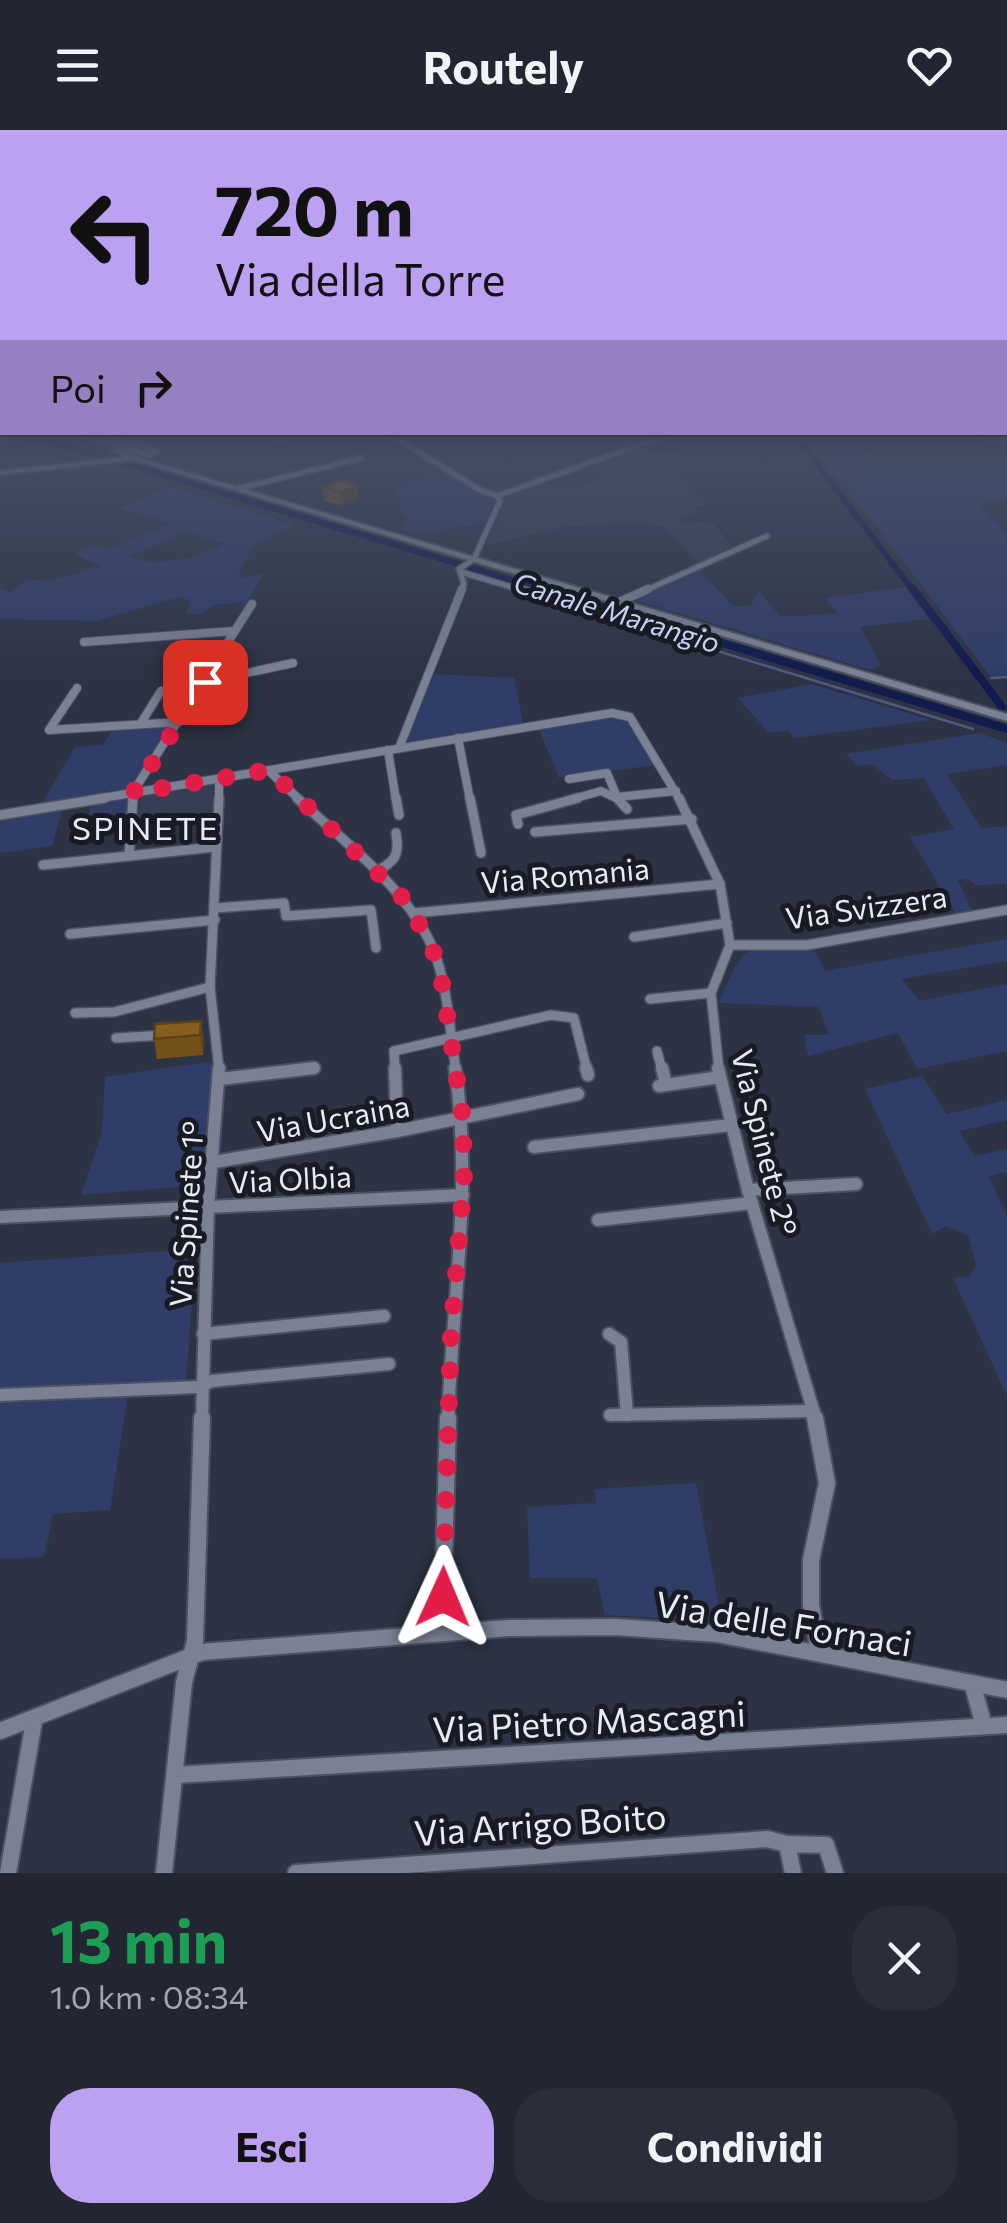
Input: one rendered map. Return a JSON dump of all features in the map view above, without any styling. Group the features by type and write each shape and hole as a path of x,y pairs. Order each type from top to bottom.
{"main road":[{"path":"313,511 1007,718"}],"street":[{"path":"460,570 473,562 495,511"},
{"path":"619,602 767,536"},
{"path":"728,542 738,552"},
{"path":"460,570 590,610"},
{"path":"399,815 394,748 464,584 460,570"},
{"path":"129,856 133,793 252,604"},
{"path":"84,642 234,631"},
{"path":"205,682 292,663"},
{"path":"77,688 49,730 179,722"},
{"path":"142,724 162,691"},
{"path":"0,815 394,748 624,714 630,717 692,819 720,884 730,945"},
{"path":"458,738 481,853"},
{"path":"269,770 414,913 430,941 441,976 463,1118 463,1195 451,1334 442,1634"},
{"path":"569,779 608,773 617,797 627,809"},
{"name":"Via Spinete 1°","path":"164,1873 184,1682 192,1654 208,1207 220,1079 217,1032 210,1013 219,779"},
{"path":"518,824 516,815 600,791 617,797 676,791"},
{"path":"536,832 692,819"},
{"path":"376,872 396,861 400,850 396,834"},
{"path":"43,865 215,848"},
{"name":"Via Romania","path":"414,913 720,884"},
{"path":"70,934 284,902 286,916 371,910 376,948"},
{"name":"Via Svizzera","path":"730,945 806,944 1007,910"},
{"path":"634,937 726,924"},
{"name":"Via Spinete 2°","path":"730,945 711,992 720,1076 750,1197 814,1411 827,1482 811,1560 811,1605 819,1650"},
{"path":"75,1013 114,1012 210,987"},
{"path":"650,999 711,992"},
{"path":"397,1131 394,1051 551,1015 574,1018 588,1075"},
{"path":"200,1033 217,1032"},
{"path":"116,1038 183,1034"},
{"path":"657,1051 662,1085 720,1076"},
{"path":"220,1079 314,1068"},
{"name":"Via Ucraina","path":"214,1162 397,1131 578,1094"},
{"path":"534,1146 731,1125"},
{"path":"598,1220 856,1184"},
{"name":"Via Olbia","path":"0,1217 463,1195"},
{"path":"202,1334 384,1316"},
{"path":"608,1334 621,1342 627,1414"},
{"path":"0,1395 200,1386 212,1381 389,1364"},
{"path":"610,1415 814,1411"},
{"name":"Via delle Fornaci","path":"0,1730 34,1721 192,1654 299,1646 355,1636 605,1628 716,1634 819,1650 972,1686 1007,1690"},
{"path":"972,1686 984,1726"},
{"path":"8,1873 34,1721"},
{"name":"Via Pietro Mascagni","path":"175,1775 1007,1724"},
{"name":"Via Arrigo Boito","path":"296,1873 767,1839 826,1845 835,1873"},
{"path":"788,1844 793,1873"}],"shaded area":[{"path":"129,511 250,511 295,525 253,545 237,578 264,574 246,603 217,605 203,614 185,614 191,601 180,597 96,621 0,619 0,588 10,592 27,579 48,581 101,566 74,554 94,545 109,549 173,524","holes":["184,532 225,543 203,553 152,561 129,557"]},
{"path":"401,511 489,511 485,523 415,534 401,531 407,517"},
{"path":"501,511 699,511 678,516 685,523 712,521 735,551 700,564 663,526 629,523 563,527 486,546"},
{"path":"865,511 986,511 1007,534 1007,675 990,676"},
{"path":"700,570 733,606 751,606 758,590 781,617 837,613 825,598 905,587 929,619 860,627 881,665 870,670 634,600"},
{"path":"434,674 514,678 523,724 410,742 407,740"},
{"path":"812,684 931,720 794,738 788,731 768,732 738,698"},
{"path":"614,714 626,718 655,765 559,778 538,727"},
{"path":"172,724 132,790 42,803 75,747 103,745 114,728"},
{"path":"980,733 1007,743 1007,765 947,774 981,828 1007,826 1007,884 976,885 968,879 958,880 972,911 956,914 910,837 954,829 924,778 892,780 872,764 858,766 846,754"},
{"path":"214,783 213,814 138,821 141,794"},
{"path":"127,796 125,829 88,833 90,802"},
{"path":"63,807 52,846 0,853 0,816"},
{"path":"1007,939 1007,961 902,979 919,1001 1007,984 1007,1051 917,1069 898,1033 808,1056 804,1035 829,1035 819,1007 718,1003 743,956 760,948 814,949 825,971"},
{"path":"213,1064 200,1185 81,1195 102,1132 105,1077"},
{"path":"922,1076 947,1114 1007,1100 1007,1120 959,1131 975,1156 1007,1149 1007,1172 989,1176 1007,1217 1007,1396 953,1278 969,1277 976,1265 968,1235 946,1226 932,1234 865,1089"},
{"path":"196,1249 186,1381 0,1390 0,1263"},
{"path":"128,1394 110,1510 53,1514 44,1557 0,1559 0,1400"},
{"path":"696,1483 722,1622 605,1615 597,1578 530,1578 527,1507 596,1503 595,1489"}],"building":[{"path":"201,1021 200,1035 154,1039 155,1024"}],"waterway":[{"name":"Canale Marangio","path":"283,511 551,592"},
{"path":"853,511 914,592"},
{"name":"Canale Marangio","path":"543,589 1007,729"},
{"path":"913,589 1002,707"},
{"path":"593,613 973,729"},
{"path":"991,678 1007,677"}],"district":[{"name":"SPINETE","path":"146,827"}],"route":[{"path":"205,682 133,793 269,770 400,894 430,941 441,976 463,1118 464,1178 451,1334 443,1597"}]}
